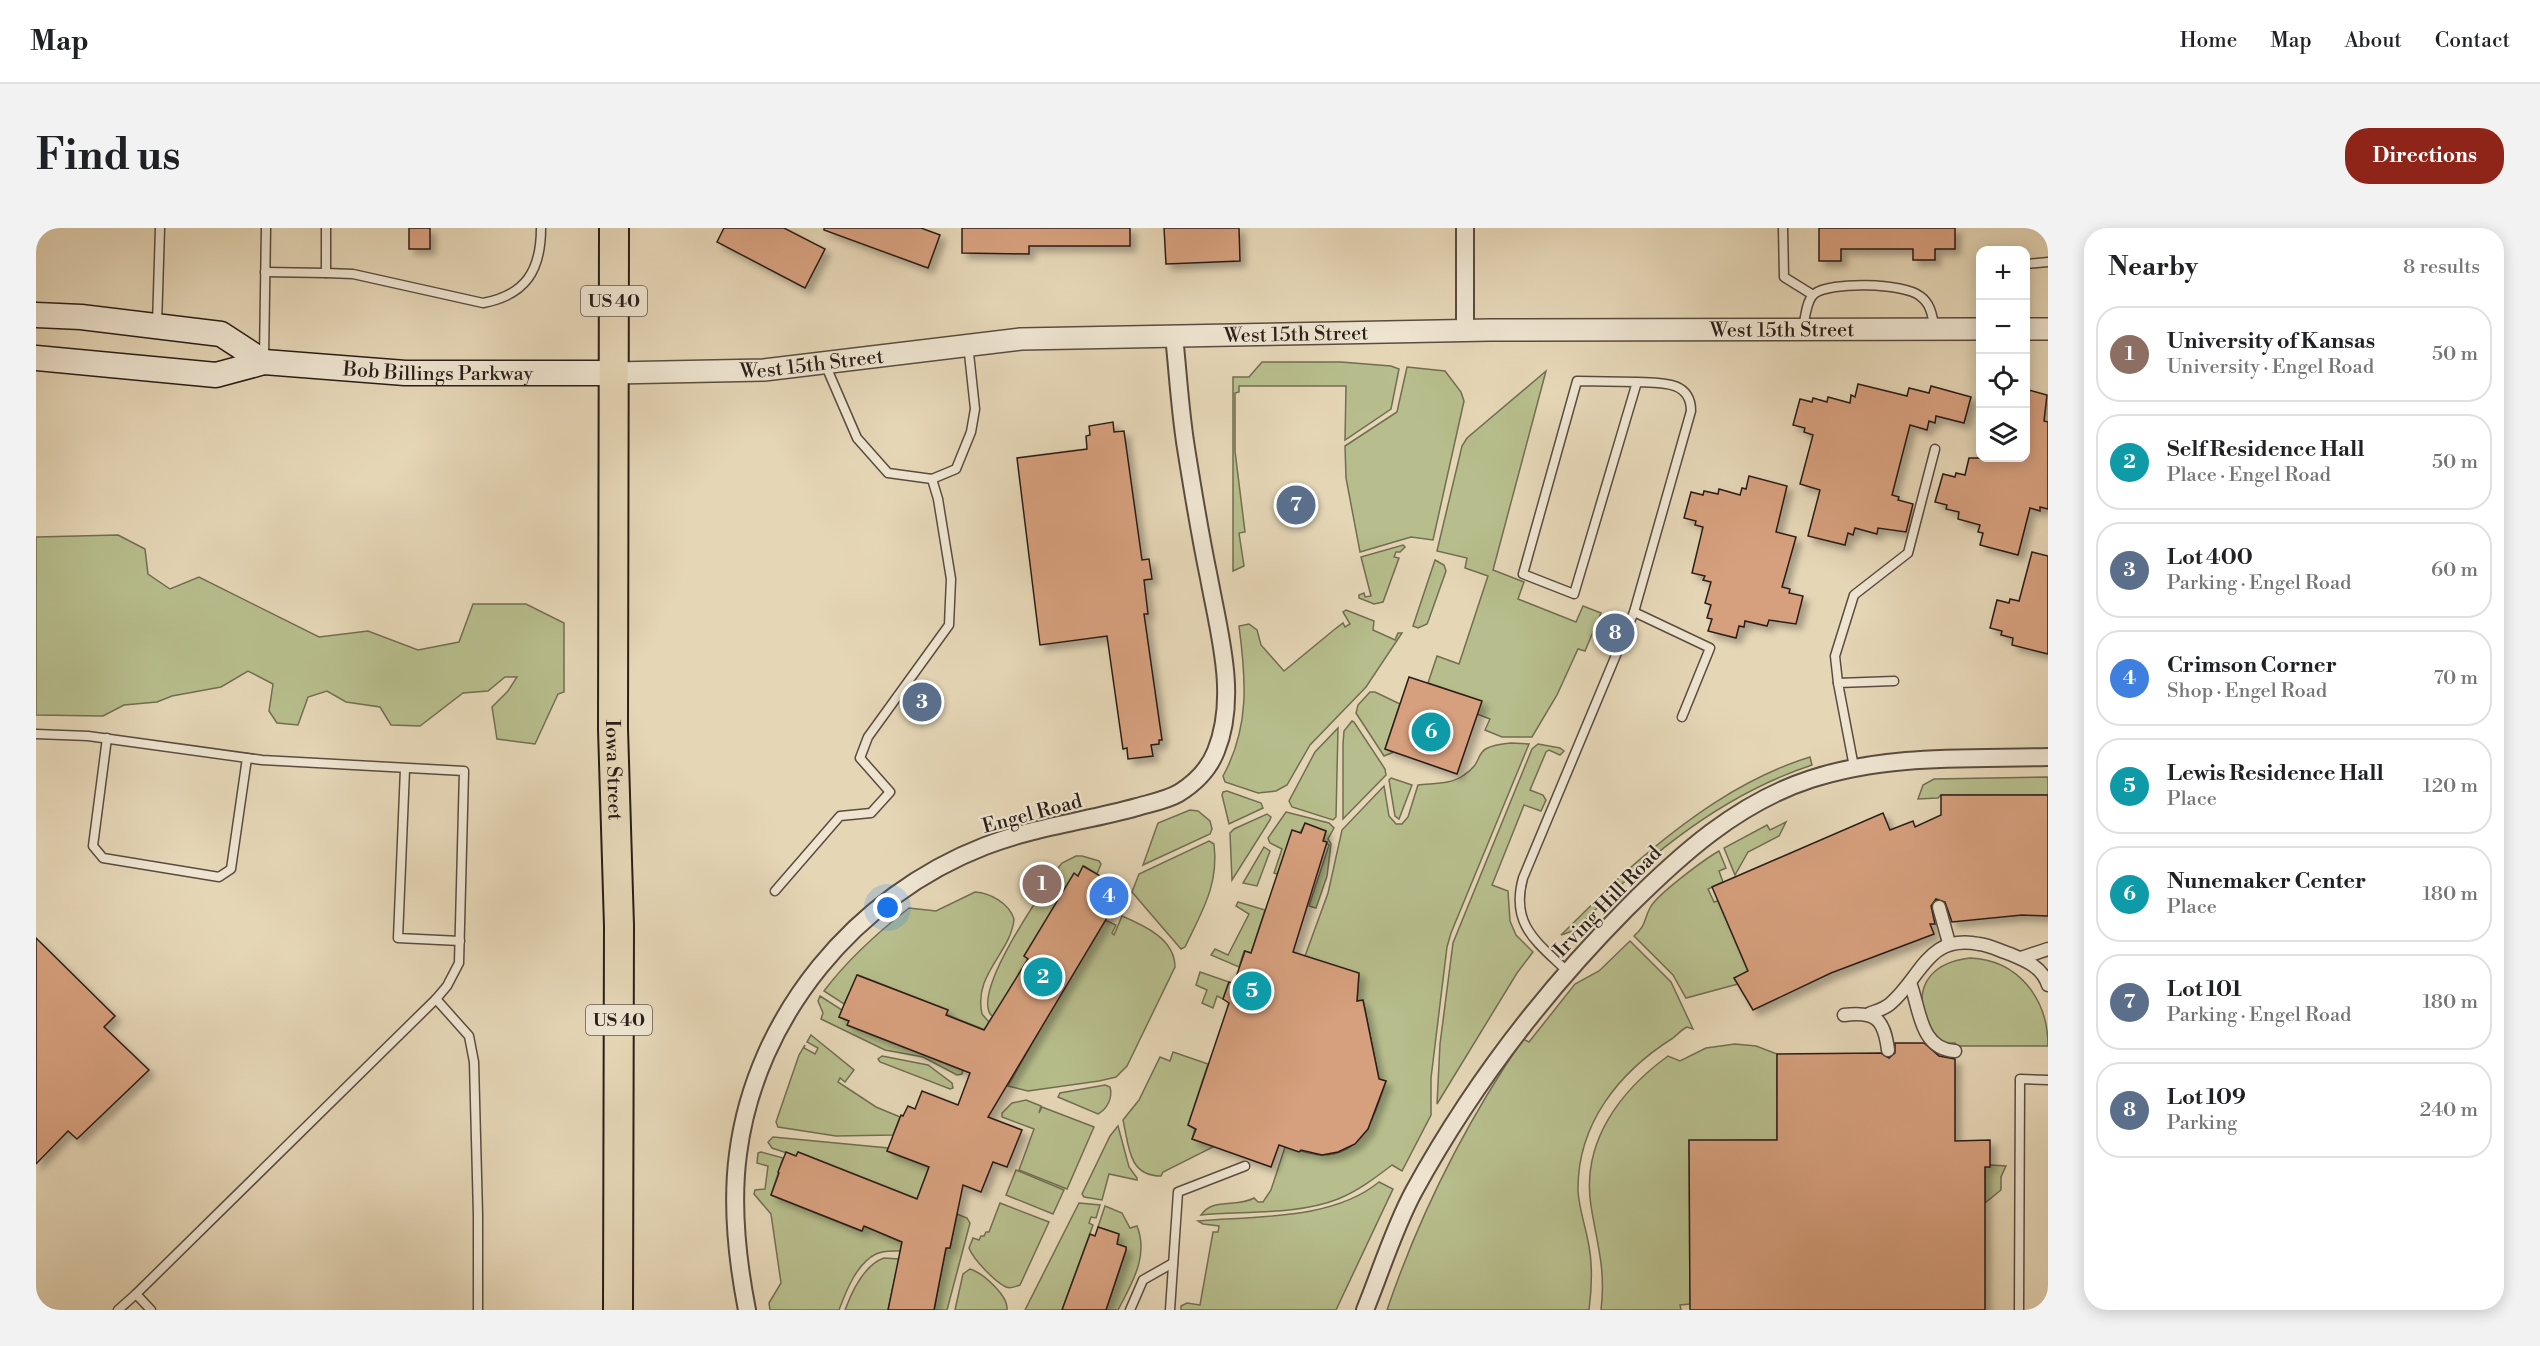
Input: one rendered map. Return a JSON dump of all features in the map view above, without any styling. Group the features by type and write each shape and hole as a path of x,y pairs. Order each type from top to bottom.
{"highway":[{"name":"Iowa Street","path":"614,228 613,729 619,926 618,1310"}],"main road":[{"name":"Bob Billings Parkway","path":"36,315 81,317 221,334 264,362"},
{"name":"Bob Billings Parkway","path":"36,358 216,375 264,362 405,373 614,373"}],"street":[{"path":"1465,228 1465,332"},
{"name":"West 15th Street","path":"614,373 728,372 824,364 1021,339 1465,332 1976,329"},
{"path":"2030,329 2048,329"},
{"name":"Engel Road","path":"747,1310 737,1254 735,1223 738,1154 745,1116 775,1035 818,967 869,915 924,875 954,859 1014,837 1125,810 1176,794 1197,780 1216,751 1225,719 1226,685 1186,447 1174,336"},
{"name":"Irving Hill Road","path":"1365,1310 1414,1192 1486,1073 1568,972 1634,902 1698,841 1736,815 1776,792 1810,779 1854,767 1912,759 2048,757"},
{"path":"1939,907 1949,943"},
{"path":"1844,1015 1869,1014 1892,1001 1910,983 1935,950 1949,943 1981,944 2021,958 2036,966 2047,981"},
{"path":"2021,958 2046,955 2047,981"},
{"path":"1910,983 1925,1032 1941,1047 1955,1051"},
{"path":"1884,1029 1892,1001"},
{"path":"1869,1014 1879,1019 1884,1029 1888,1050"}],"lane":[{"path":"157,326 160,228"},
{"path":"264,362 266,228"},
{"path":"326,228 326,273"},
{"path":"265,272 352,274 483,303 500,300 517,292 528,279 537,262 541,246 541,228"},
{"path":"1783,228 1784,277 1813,295"},
{"path":"2030,264 2048,262"},
{"path":"1803,329 1808,305 1813,295 1825,289 1865,286 1897,287 1918,293 1929,304 1935,329"},
{"path":"824,364 857,438 888,473 932,479 956,469 971,432 975,409 968,344"},
{"path":"1568,972 1524,925 1518,909 1518,896 1523,878 1635,612 1691,411 1691,399 1678,386 1637,382 1577,381 1524,574 1574,594 1637,382"},
{"path":"1854,767 1835,656 1854,595 1908,553 1935,448"},
{"path":"775,891 840,816 872,813 891,792 860,758 867,737 948,625 951,579 938,499 932,479"},
{"path":"1635,612 1710,648 1682,717"},
{"path":"1838,683 1894,681"},
{"path":"36,734 107,738 247,758 464,771 459,963 447,986 118,1310"},
{"path":"107,738 93,846 103,858 219,877 231,869 247,758"},
{"path":"405,769 398,938 460,941"},
{"path":"436,999 469,1036 474,1062 478,1215 477,1310"},
{"path":"2019,1310 2020,1079 2048,1080"},
{"path":"1170,1310 1178,1192 1245,1166"},
{"path":"1130,1310 1143,1280 1173,1263"},
{"path":"136,1294 151,1310"}],"green space":[{"path":"1262,362 1341,362 1391,366 1399,369 1391,409 1345,440 1346,386 1239,386 1239,392 1235,393 1235,451 1245,532 1239,533 1244,566 1233,571 1233,377 1249,377"},
{"path":"1407,367 1445,371 1461,392 1464,401 1433,540 1411,537 1360,552 1346,478 1345,446 1397,412"},
{"path":"1546,371 1493,570 1524,582 1518,599 1576,622 1583,606 1601,613 1585,651 1578,649 1557,695 1532,737 1502,737 1485,730 1490,719 1477,714 1481,701 1428,683 1437,656 1459,664 1488,576 1465,568 1467,558 1437,551 1462,446 1467,438"},
{"path":"118,535 145,549 148,574 170,589 199,577 319,637 368,631 418,650 459,642 473,604 526,604 564,623 564,692 558,694 535,744 497,739 492,707 508,691 517,677 505,677 488,691 463,693 420,726 391,725 380,707 346,702 327,691 308,697 298,725 277,723 269,711 273,684 248,671 221,687 172,696 157,702 124,705 103,716 36,715 36,537"},
{"path":"1403,545 1405,547 1400,552 1396,552 1394,557 1399,558 1383,602 1374,604 1359,598 1359,595 1364,593 1365,597 1371,596 1361,557"},
{"path":"1435,560 1444,565 1446,571 1427,624 1418,628 1413,626"},
{"path":"1346,610 1374,621 1373,630 1395,640 1398,633 1402,633 1366,687 1310,745 1287,785 1276,791 1258,793 1225,782 1223,776 1238,739 1244,702 1239,626 1249,624 1257,630 1261,645 1284,671 1343,623 1345,627 1350,624 1343,612"},
{"path":"1370,692 1375,692 1400,704 1385,749 1394,752 1384,756 1356,713 1358,705"},
{"path":"1352,721 1385,769 1386,775 1343,819 1344,731"},
{"path":"1338,728 1336,817 1333,820 1292,807 1289,801 1315,752"},
{"path":"1511,743 1529,744 1451,933 1447,947 1431,1078 1431,1115 1402,1171 1392,1165 1338,1199 1306,1208 1201,1215 1212,1206 1219,1204 1254,1198 1258,1202 1263,1202 1271,1190 1285,1147 1322,1155 1337,1153 1349,1148 1366,1130 1377,1106 1386,1081 1379,1079 1363,1000 1357,1001 1359,974 1305,956 1328,893 1342,830 1384,786 1389,816 1396,824 1402,824 1408,817 1418,785 1442,783 1459,778 1476,764 1483,751 1489,747"},
{"path":"1538,744 1560,748 1564,751 1560,755 1549,750 1546,752 1530,790 1543,795 1546,800 1541,811 1524,805 1492,885 1508,891 1510,921 1516,935 1533,952 1517,973 1437,1104 1440,1044 1453,943 1532,749"},
{"path":"1810,757 1812,765 1746,794 1714,812 1684,833 1627,879 1576,930 1561,935 1628,869 1632,870 1631,867 1672,833 1737,789"},
{"path":"2048,777 2048,795 1941,795 1938,798 1918,799 1923,785 1934,779"},
{"path":"1391,778 1412,785 1399,819 1395,816 1389,780"},
{"path":"1227,791 1261,803 1263,808 1229,824 1222,795"},
{"path":"1190,810 1198,811 1210,821 1212,829 1210,834 1143,865 1158,823"},
{"path":"1286,812 1329,823 1334,828 1328,839 1331,844 1327,876 1316,908 1309,906 1329,845 1323,841 1326,831 1305,824 1277,874 1274,873 1282,849 1270,843 1268,838"},
{"path":"1267,814 1271,817 1270,820 1232,880 1230,833"},
{"path":"1786,822 1779,836 1748,852 1735,875 1724,848 1767,825 1770,830"},
{"path":"1209,841 1214,844 1212,885 1185,947 1181,949 1132,892 1139,874"},
{"path":"1264,847 1270,851 1257,886 1243,883"},
{"path":"1719,851 1726,868 1719,871 1723,882 1708,889 1714,902 1718,901 1748,971 1734,978 1738,984 1686,998 1673,975 1634,936 1643,925 1650,908 1661,895"},
{"path":"1076,856 1099,861 1101,864 1097,874 1084,866 1078,876 1074,874 1024,956 1028,959 993,1017 988,1006 990,988 1010,943 1058,868 1062,863"},
{"path":"975,892 987,894 998,900 1008,908 1014,919 1006,943 987,975 983,987 982,1014 989,1022 985,1030 945,1014 948,1010 858,975 844,1004 824,991 864,947 909,908 936,911"},
{"path":"1238,902 1265,910 1251,953 1244,951 1239,967 1211,955 1215,949 1228,955 1249,914 1236,906"},
{"path":"1122,916 1149,929 1164,941 1174,957 1175,967 1127,1066 1116,1077 1099,1081 1028,1091 1008,1086 1062,990 1105,920 1116,925 1112,933 1114,935"},
{"path":"1630,941 1671,982 1693,1029 1687,1027 1683,1029 1635,1067 1605,1102 1593,1122 1580,1167 1578,1191 1591,1258 1589,1310 1387,1310 1414,1239 1446,1170 1482,1104 1523,1039 1529,1042 1575,984 1599,971"},
{"path":"1970,958 1987,960 2002,966 2016,974 2027,985 2043,1012 2048,1046 1955,1046 1955,1043 1941,1043 1930,1034 1922,1004 1926,983 1938,969 1958,960"},
{"path":"1200,972 1229,982 1223,999 1217,996 1213,1008 1202,1003 1207,990 1196,985"},
{"path":"820,996 842,1010 839,1017 849,1021 848,1025 963,1070 962,1074 957,1075 923,1057 885,1050 821,1019 823,1013 818,1001"},
{"path":"811,1035 854,1070 845,1082 840,1078 838,1082 876,1107 900,1117 893,1135 836,1136 778,1127 776,1122 799,1055 805,1045 804,1048 815,1054 818,1048 807,1042"},
{"path":"1735,1044 1756,1046 1777,1054 1777,1140 1689,1141 1690,1304 1680,1305 1681,1310 1601,1310 1602,1269 1589,1183 1598,1140 1608,1120 1634,1085 1668,1056 1680,1061 1706,1048"},
{"path":"1173,1052 1208,1064 1188,1125 1195,1129 1192,1139 1215,1146 1163,1172 1161,1176 1150,1175 1142,1171 1132,1158 1123,1120 1139,1100 1160,1057 1170,1061"},
{"path":"882,1056 928,1065 952,1083 953,1088 950,1089 880,1062 878,1059"},
{"path":"1105,1085 1110,1087 1110,1099 1107,1106 1098,1114 1058,1097 1060,1093"},
{"path":"1026,1100 1041,1106 1039,1113 1042,1107 1094,1127 1067,1189 1019,1170 1034,1129 1002,1117 1002,1113 1012,1103"},
{"path":"1118,1126 1129,1167 1137,1180 1109,1174 1102,1200 1084,1197 1082,1194 1110,1136"},
{"path":"773,1137 888,1148 887,1151 929,1167 917,1199 798,1152 796,1156 772,1148 768,1142"},
{"path":"758,1153 783,1158 771,1195 861,1231 864,1226 902,1242 900,1251 879,1253 863,1264 849,1286 839,1310 770,1310 769,1303 781,1283 771,1214 754,1194 755,1190 765,1189 768,1166 757,1163"},
{"path":"2006,1166 2001,1177 2001,1190 1985,1203 1985,1167"},
{"path":"1016,1170 1064,1190 1053,1214 1006,1195"},
{"path":"1379,1182 1393,1189 1336,1310 1181,1310 1181,1306 1187,1303 1200,1305 1213,1232 1218,1232 1219,1226 1198,1221 1317,1210 1360,1194"},
{"path":"1000,1203 1049,1222 1020,1285 1011,1288 1001,1284 991,1275 969,1248 973,1238 979,1240 986,1232 989,1232"},
{"path":"1079,1203 1100,1205 1096,1218 1091,1217 1089,1223 1093,1225 1062,1310 1025,1310"},
{"path":"1105,1206 1122,1213 1130,1228 1137,1226 1140,1237 1140,1259 1137,1269 1118,1310 1106,1310 1126,1247 1117,1244 1119,1234 1098,1227"},
{"path":"957,1214 967,1218 970,1223 947,1310 934,1310 946,1248 950,1248"},
{"path":"884,1258 899,1259 888,1310 845,1310 855,1287 870,1266"},
{"path":"970,1269 982,1275 1000,1292 1007,1304 1007,1310 955,1310 963,1274"}],"building":[{"path":"409,228 430,228 430,249 409,249"},
{"path":"724,228 784,228 825,249 805,288 717,242"},
{"path":"824,228 921,228 940,235 928,268 824,230"},
{"path":"962,228 1130,228 1130,246 1029,246 1029,254 962,253"},
{"path":"1164,228 1239,228 1240,261 1166,264"},
{"path":"1819,228 1955,228 1955,249 1935,249 1935,260 1913,260 1913,249 1841,249 1841,261 1819,261"},
{"path":"1858,384 1907,396 1909,388 1929,393 1931,386 1971,397 1964,423 1936,416 1935,423 1929,421 1927,430 1910,425 1892,495 1899,497 1898,500 1913,504 1906,532 1878,528 1877,534 1855,528 1853,535 1848,533 1845,545 1808,536 1820,490 1800,484 1813,435 1804,432 1805,428 1793,425 1800,399 1812,402 1813,398 1827,402 1828,397 1850,403 1851,395 1855,397"},
{"path":"2030,390 2047,395 2044,421 2048,422 2048,509 2040,507 2040,511 2030,508 2018,555 1980,545 1983,533 1978,532 1980,525 1958,519 1959,512 1946,509 1947,505 1935,502 1943,474 1955,477 1956,473 1965,475 1969,458 1976,458 1976,462 2030,462"},
{"path":"1113,422 1114,432 1124,431 1142,560 1149,559 1152,579 1144,580 1148,614 1144,614 1162,740 1159,740 1159,744 1151,745 1153,756 1128,759 1127,748 1123,749 1107,636 1040,645 1017,458 1087,449 1086,436 1090,435 1089,426"},
{"path":"1749,476 1787,486 1776,532 1796,537 1782,587 1790,589 1789,593 1803,596 1796,624 1769,620 1767,626 1745,621 1744,627 1739,626 1736,638 1708,631 1712,619 1707,618 1711,605 1705,603 1711,582 1703,580 1705,576 1692,573 1703,527 1695,525 1696,521 1684,518 1691,492 1703,495 1704,491 1718,494 1719,489 1740,495 1742,488 1746,489"},
{"path":"2032,552 2048,556 2048,654 2012,645 2013,638 2001,635 2002,631 1990,628 1997,600 2009,603 2010,599 2019,601"},
{"path":"1409,677 1482,701 1457,774 1385,749"},
{"path":"1941,795 2048,795 2048,916 2022,915 1952,922 1945,902 1936,899 1931,906 1935,924 1930,924 1934,934 1831,973 1753,1010 1734,978 1748,971 1712,887 1883,813 1890,830 1913,821 1915,827 1941,815"},
{"path":"1305,823 1326,831 1323,841 1327,842 1293,952 1359,973 1357,1001 1363,1000 1379,1079 1386,1081 1368,1129 1355,1144 1338,1152 1322,1155 1301,1150 1299,1152 1279,1145 1271,1167 1192,1139 1196,1129 1188,1125 1229,1003 1223,999 1229,982 1234,983 1245,951 1251,953 1292,830 1301,833"},
{"path":"1083,866 1107,880 1104,887 1120,896 988,1117 1022,1130 1007,1167 993,1162 981,1192 963,1185 950,1248 946,1248 934,1310 888,1310 902,1242 864,1226 862,1231 771,1195 786,1152 796,1156 798,1152 917,1199 929,1167 887,1151 901,1115 903,1116 908,1106 915,1109 922,1091 958,1105 970,1073 847,1025 849,1021 839,1017 857,975 948,1010 946,1015 984,1030 1028,959 1024,956 1074,873 1078,876"},
{"path":"36,938 115,1016 104,1027 149,1070 77,1139 68,1131 36,1164"},
{"path":"1895,1043 1924,1043 1939,1056 1955,1059 1955,1141 1990,1140 1990,1167 1985,1167 1985,1310 1690,1310 1689,1140 1777,1140 1777,1054 1881,1053 1889,1058 1895,1053"},
{"path":"1098,1227 1119,1234 1117,1244 1126,1247 1106,1310 1062,1310 1090,1234 1095,1236"}],"place":[{"name":"Lot 101","path":"1296,505"},
{"name":"Lot 109","path":"1615,633"},
{"name":"Lot 400","path":"922,702"},
{"name":"Nunemaker Center","path":"1431,732"},
{"name":"University of Kansas","path":"1042,884"},
{"name":"Crimson Corner","path":"1109,896"},
{"name":"Self Residence Hall","path":"1043,977"},
{"name":"Lewis Residence Hall","path":"1252,991"}]}
